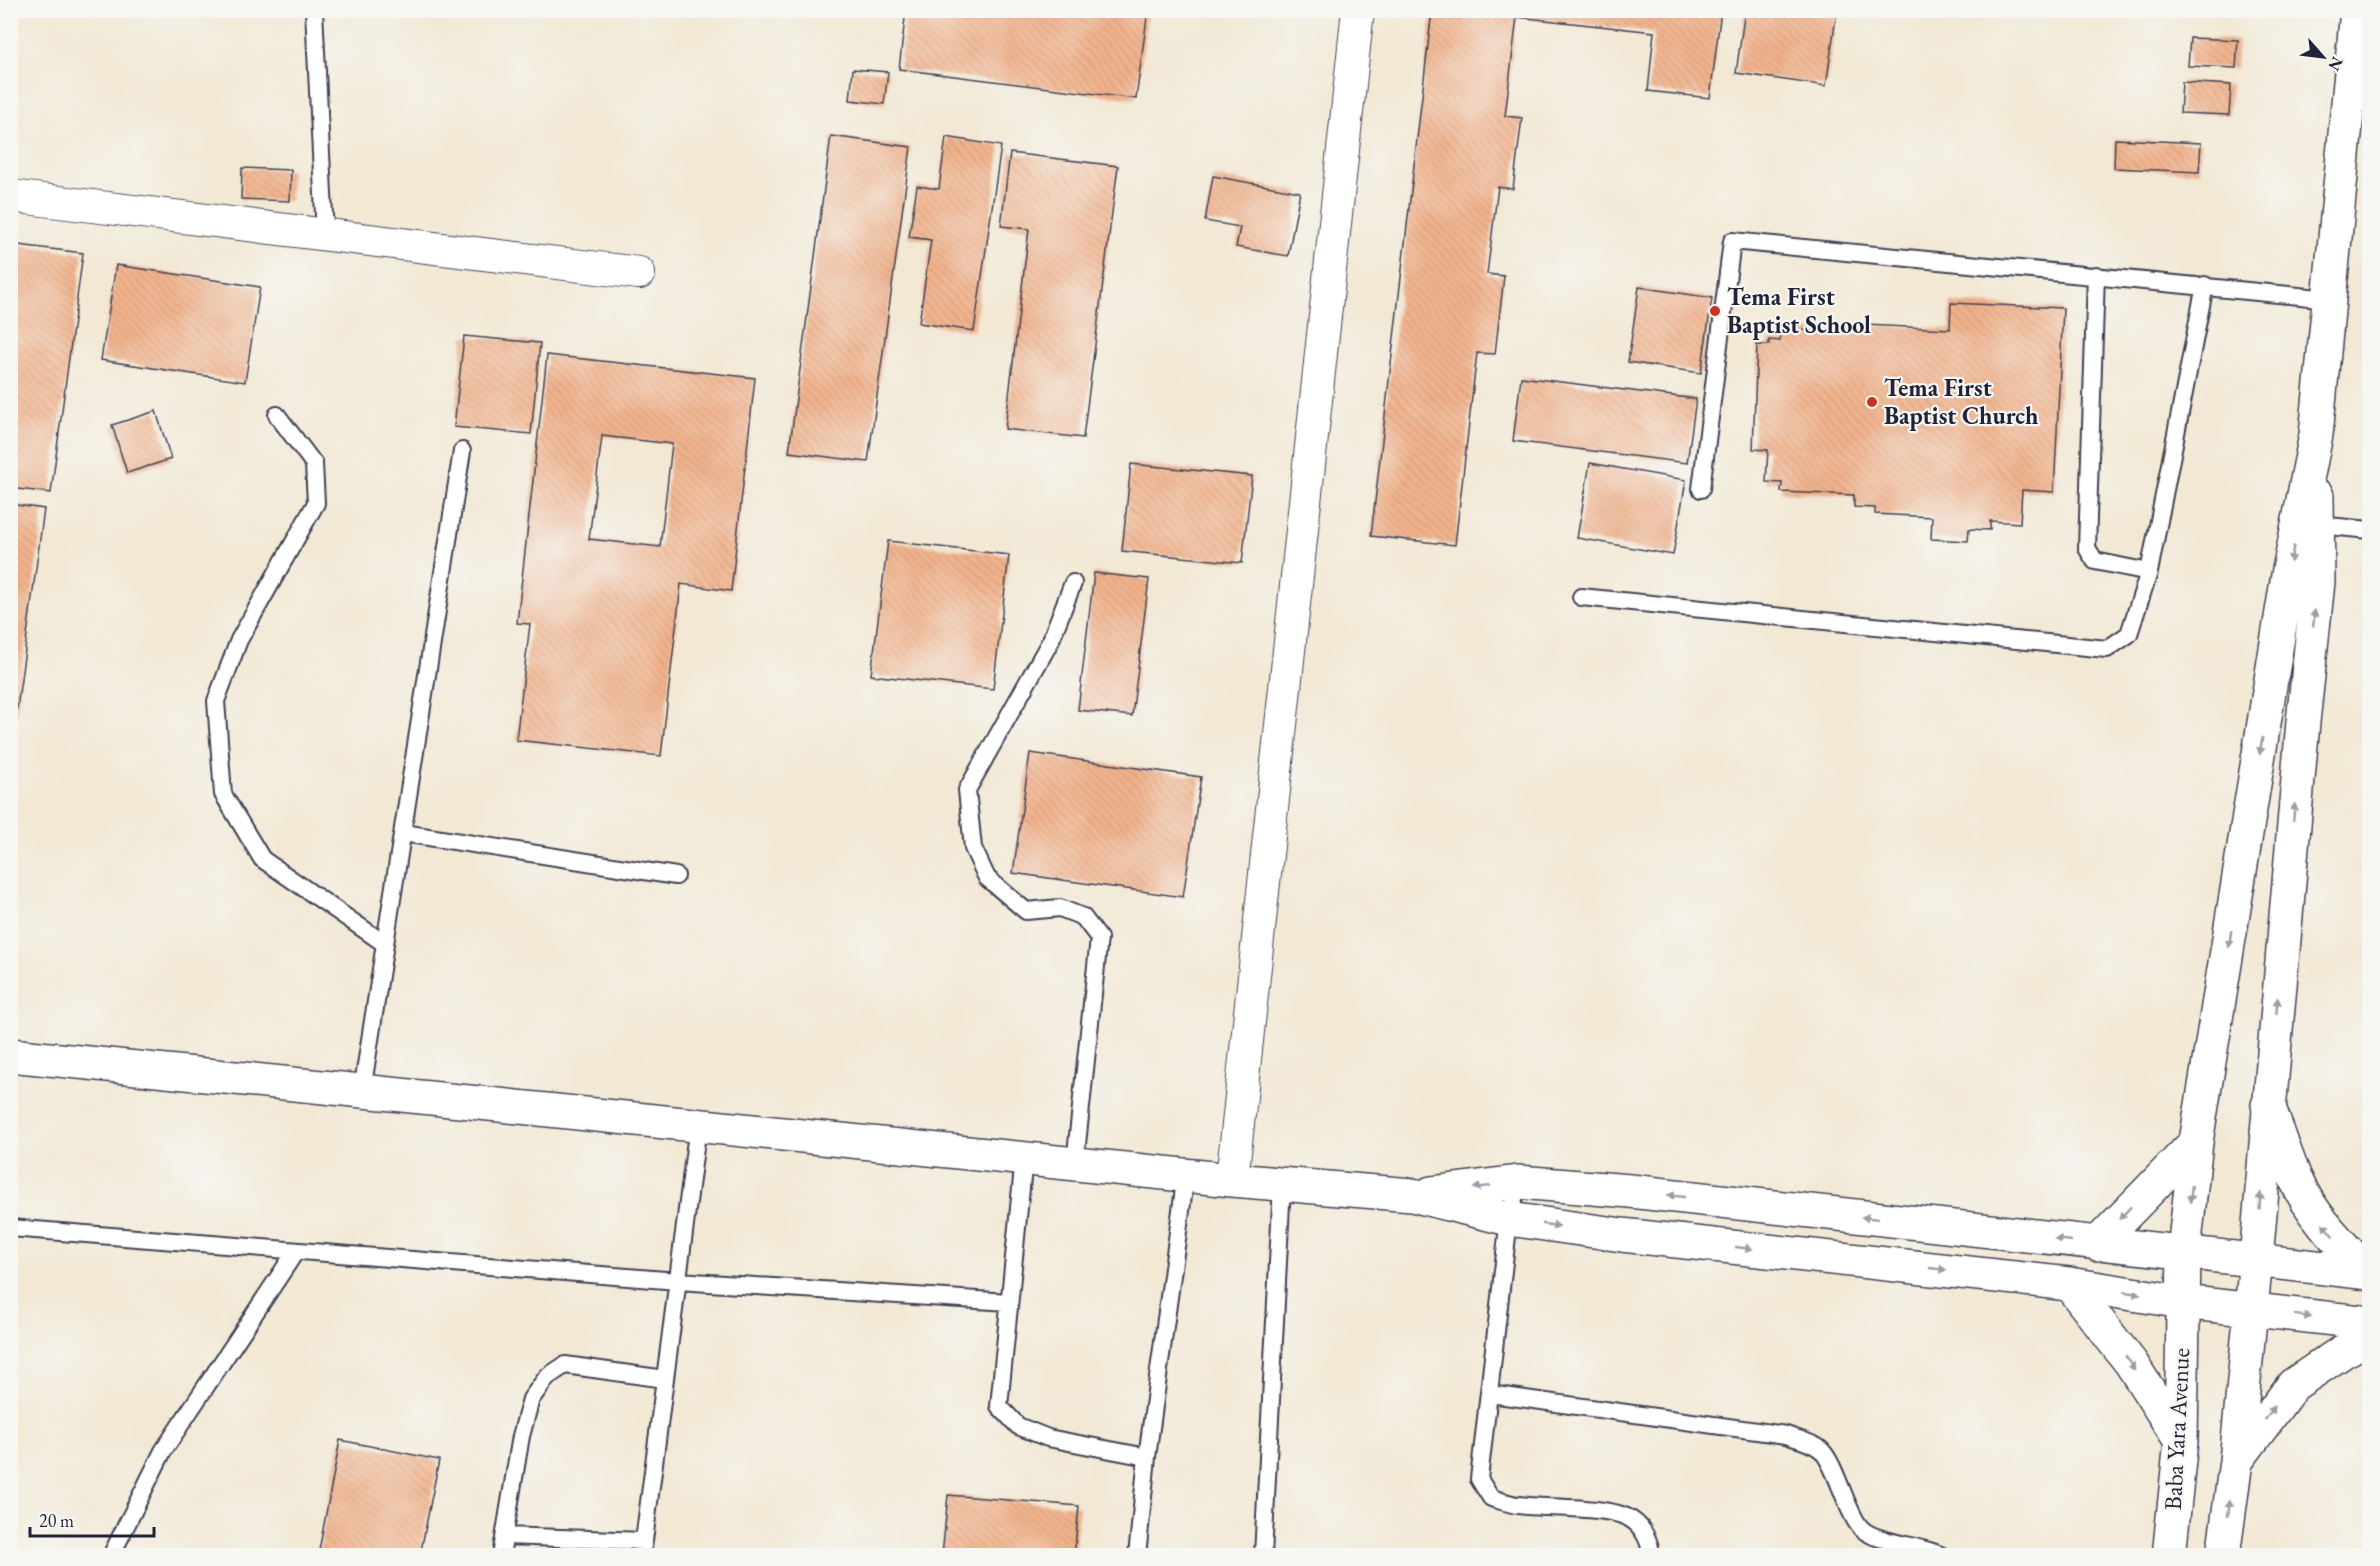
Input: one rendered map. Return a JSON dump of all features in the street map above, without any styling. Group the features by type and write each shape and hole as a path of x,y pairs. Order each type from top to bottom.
{"main road":[{"path":"2223,1556 2252,1310 2268,1105 2318,582 2316,435 2330,298 2360,98 2357,10"},
{"name":"Baba Yara Avenue","path":"2169,1556 2181,1441 2184,1251 2196,1142 2288,575 2316,435"},
{"path":"10,1055 1282,1184 1412,1195 1509,1219 1622,1235 2069,1284 2182,1302 2370,1323"},
{"path":"2268,1105 2296,1180 2310,1204 2326,1229 2368,1273"},
{"path":"2097,1244 2154,1184 2172,1170 2196,1142"},
{"path":"1412,1195 1518,1182 1630,1191 2368,1273"},
{"path":"2069,1284 2130,1363 2181,1441"},
{"path":"2236,1461 2293,1384 2370,1337"}],"street":[{"path":"1232,1179 1358,10"},
{"path":"10,196 639,273"}],"lane":[{"path":"314,10 325,235"},
{"path":"1701,489 1732,241 2330,298"},
{"path":"2096,275 2087,548 2096,561 2149,572"},
{"path":"1581,597 2107,649 2129,634 2149,572 2205,285"},
{"path":"277,415 314,464 316,503 239,640 216,701 223,794 262,859 385,944"},
{"path":"362,1091 462,451"},
{"path":"2318,525 2370,530"},
{"path":"1073,583 1050,642 967,790 973,848 987,878 1026,911 1060,908 1083,917 1099,938 1075,1163"},
{"path":"403,833 676,876"},
{"path":"505,1536 643,1548 698,1125"},
{"path":"1024,1158 999,1406 1018,1426 1048,1438 1147,1457"},
{"path":"1137,1556 1147,1457 1186,1174"},
{"path":"1518,1182 1509,1219 1479,1479 1491,1498 1516,1505 1610,1512 1632,1519 1643,1530 1651,1548 1651,1556"},
{"path":"1263,1556 1282,1184"},
{"path":"10,1228 678,1281 1009,1302"},
{"path":"111,1556 163,1451 296,1251"},
{"path":"501,1556 521,1436 531,1399 547,1377 565,1365 665,1379"},
{"path":"1490,1394 1795,1438 1821,1450 1860,1528 1874,1536 1932,1550 1942,1556"}],"building":[{"path":"906,10 1148,10 1136,99 899,69"},
{"path":"1432,10 1721,10 1710,98 1648,91 1654,32 1517,17 1505,116 1522,118 1513,189 1498,187 1487,274 1504,276 1495,354 1477,353 1455,545 1371,536"},
{"path":"1745,10 1837,10 1826,86 1736,73"},
{"path":"2190,38 2238,40 2236,68 2188,66"},
{"path":"853,69 888,72 884,104 850,100"},
{"path":"2182,82 2231,85 2229,115 2180,113"},
{"path":"831,136 911,147 868,462 789,452"},
{"path":"946,137 1001,146 974,331 919,323 931,240 909,237 917,186 939,189"},
{"path":"2115,139 2201,143 2199,172 2114,168"},
{"path":"1010,153 1118,166 1083,438 1005,429 1029,229 1001,226"},
{"path":"242,168 291,170 290,201 241,199"},
{"path":"1213,176 1300,192 1288,256 1236,247 1240,227 1205,221"},
{"path":"10,244 83,253 51,493 10,488"},
{"path":"116,265 260,287 245,382 101,360"},
{"path":"1639,287 1712,298 1701,373 1628,362"},
{"path":"1951,303 2063,308 2054,492 2022,490 2020,523 1990,521 1990,530 1969,529 1968,541 1931,539 1932,517 1875,514 1875,508 1854,507 1854,495 1781,492 1782,483 1766,482 1768,450 1753,449 1757,345 1769,345 1769,340 1780,341 1780,329 1843,332 1843,324 1950,329"},
{"path":"464,336 540,343 531,434 454,427"},
{"path":"547,355 755,378 731,591 681,584 661,756 516,740 530,624 517,623","holes":["602,436 672,444 660,547 589,539"]},
{"path":"1521,377 1696,399 1687,463 1513,441"},
{"path":"156,411 171,459 127,473 112,425"},
{"path":"1590,463 1686,480 1673,555 1577,538"},
{"path":"1131,464 1252,476 1242,563 1122,551"},
{"path":"10,504 44,509 13,738 10,738"},
{"path":"888,541 1009,555 993,689 871,675"},
{"path":"1094,573 1149,579 1132,716 1078,710"},
{"path":"1030,753 1201,777 1183,897 1013,873"},
{"path":"340,1440 439,1460 420,1556 318,1556"},
{"path":"948,1495 1079,1506 1074,1556 942,1556"}],"place":[{"name":"Tema First Baptist School","path":"1715,311"},
{"name":"Tema First Baptist Church","path":"1872,402"}]}
